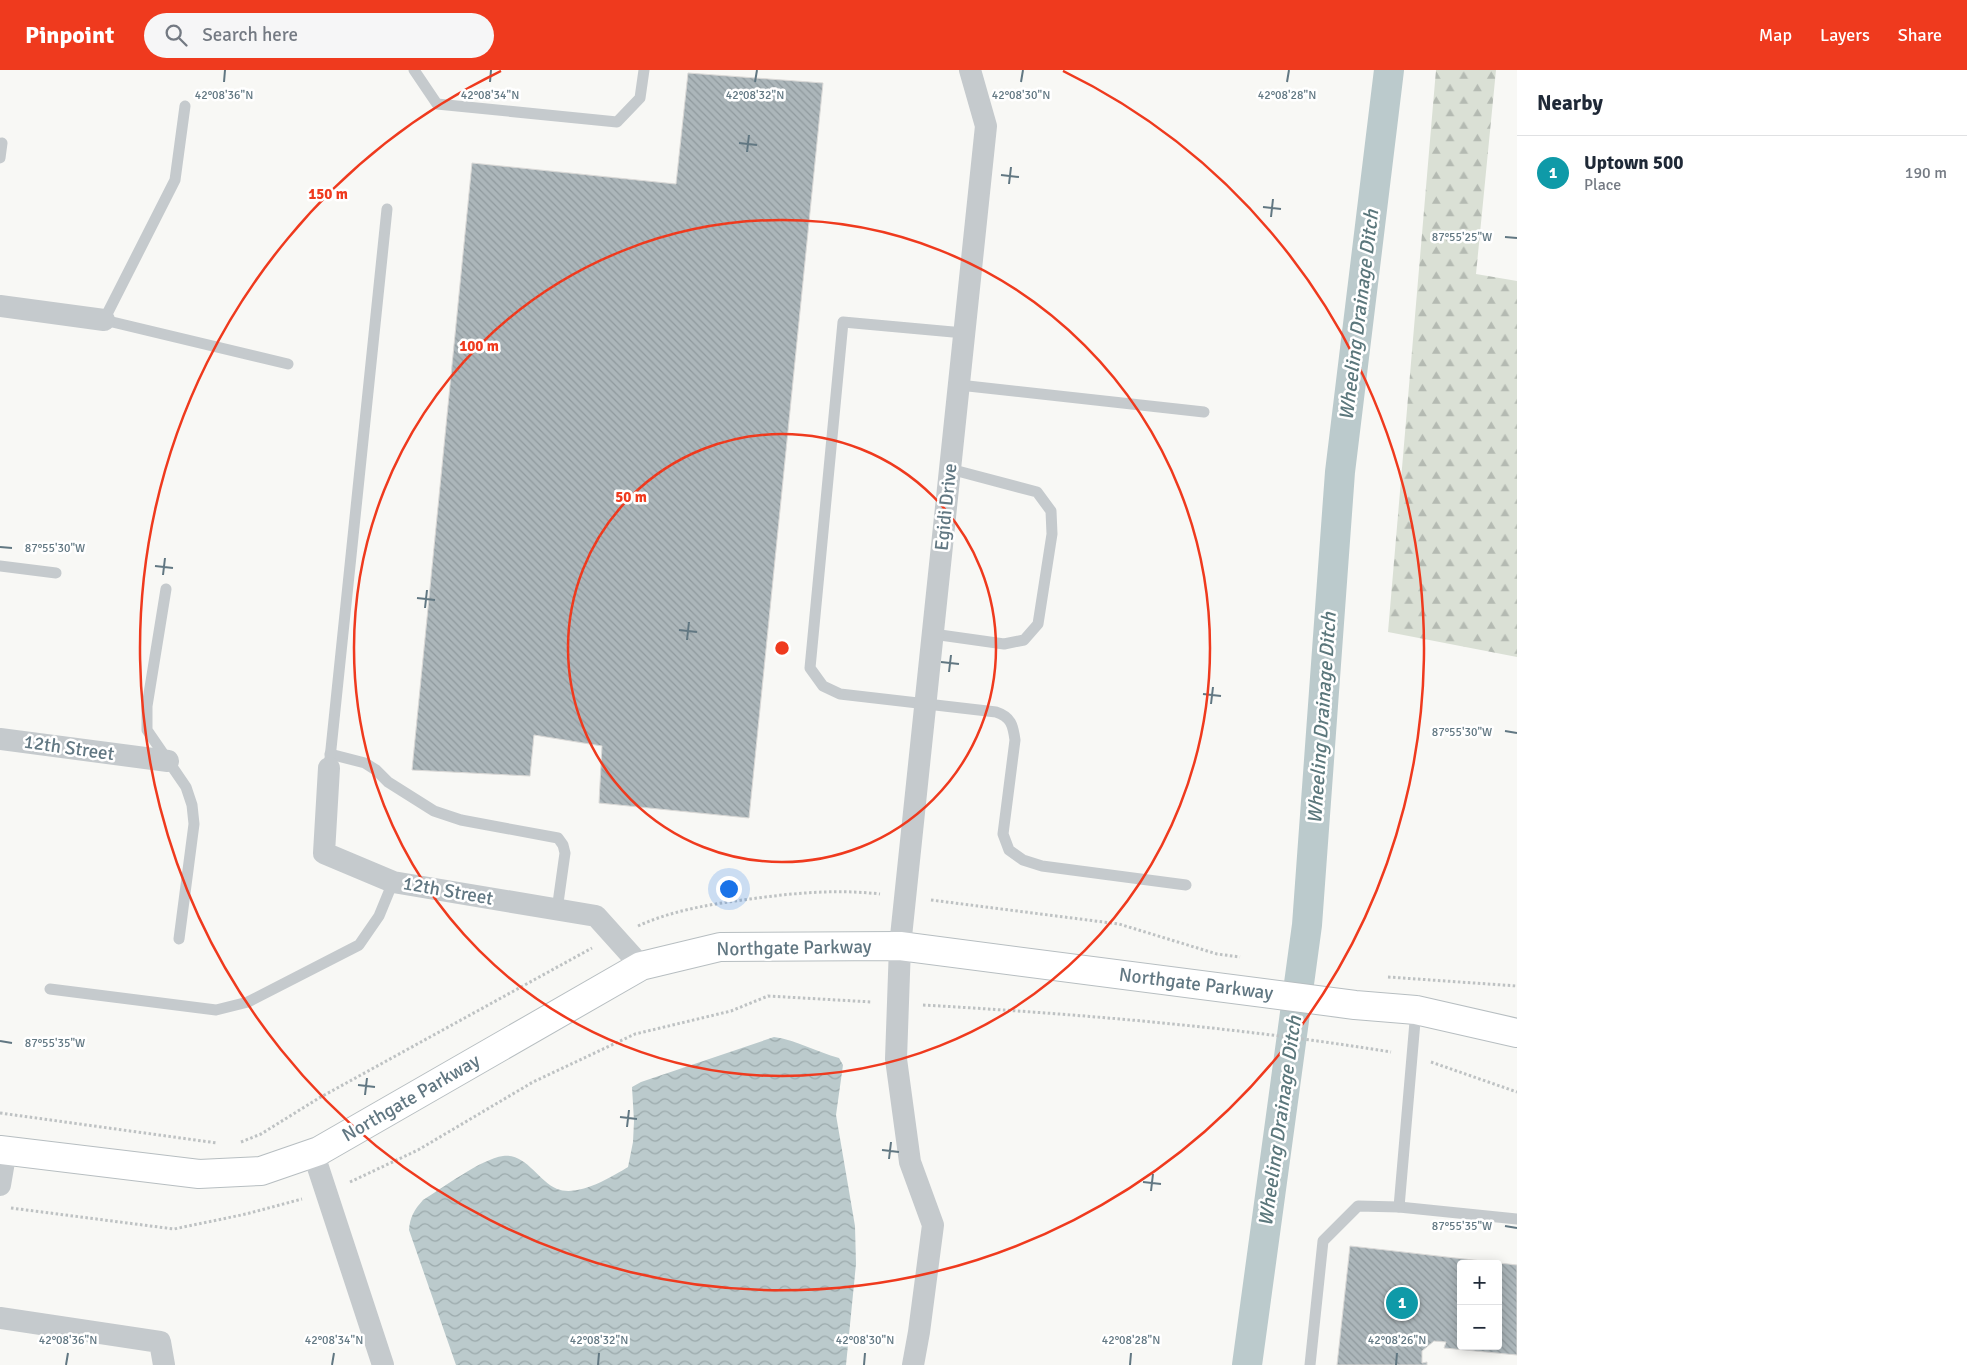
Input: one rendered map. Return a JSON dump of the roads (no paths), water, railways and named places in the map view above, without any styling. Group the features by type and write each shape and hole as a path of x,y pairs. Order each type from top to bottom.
{"street":[{"name":"Egidi Drive","path":"913,1365 933,1225 910,1162 896,1059 900,946 986,126 970,70"},
{"path":"0,306 104,320"},
{"name":"12th Street","path":"0,739 168,761"},
{"name":"12th Street","path":"330,761 324,854 393,882 596,916 641,966"},
{"name":"Northgate Parkway","path":"3,1150 199,1174 261,1171 313,1152 641,966 720,947 900,946 1356,1005 1416,1010 1517,1032"},
{"path":"0,1185 3,1150"},
{"path":"313,1152 383,1365"},
{"path":"0,1318 160,1342 164,1365"}],"lane":[{"path":"414,70 437,104 617,122 640,98 644,70"},
{"path":"186,106 174,180 104,320 288,364"},
{"path":"0,158 2,143"},
{"path":"387,209 330,761 365,763 376,770 388,782 434,812 461,820 558,838 563,845 565,853 557,910"},
{"path":"964,333 843,322 810,668 823,686 840,694 996,712 1005,715 1013,725 1015,740 1003,834 1009,850 1023,860 1042,866 1186,885"},
{"path":"959,385 1204,412"},
{"path":"933,634 1004,644 1024,640 1038,624 1052,534 1051,511 1037,492 950,469"},
{"path":"0,566 56,573"},
{"path":"166,589 147,706 147,730 186,787 192,805 194,824 180,939"},
{"path":"50,989 216,1010 248,1002 359,945 379,916 393,882"},
{"path":"1398,1207 1416,1010"},
{"path":"1310,1365 1323,1241 1358,1206 1398,1207 1517,1219"}],"water":[{"path":"774,1037 839,1058 843,1065 836,1115 855,1226 856,1264 846,1365 456,1365 409,1230 413,1214 423,1200 473,1168 503,1156 511,1156 518,1159 550,1185 565,1191 584,1188 603,1181 628,1167 633,1142 632,1087 641,1082"}],"waterway":[{"name":"Wheeling Drainage Ditch","path":"1247,1365 1307,925 1340,472 1389,70"}],"place":[{"name":"Uptown 500","path":"1402,1303"}]}
